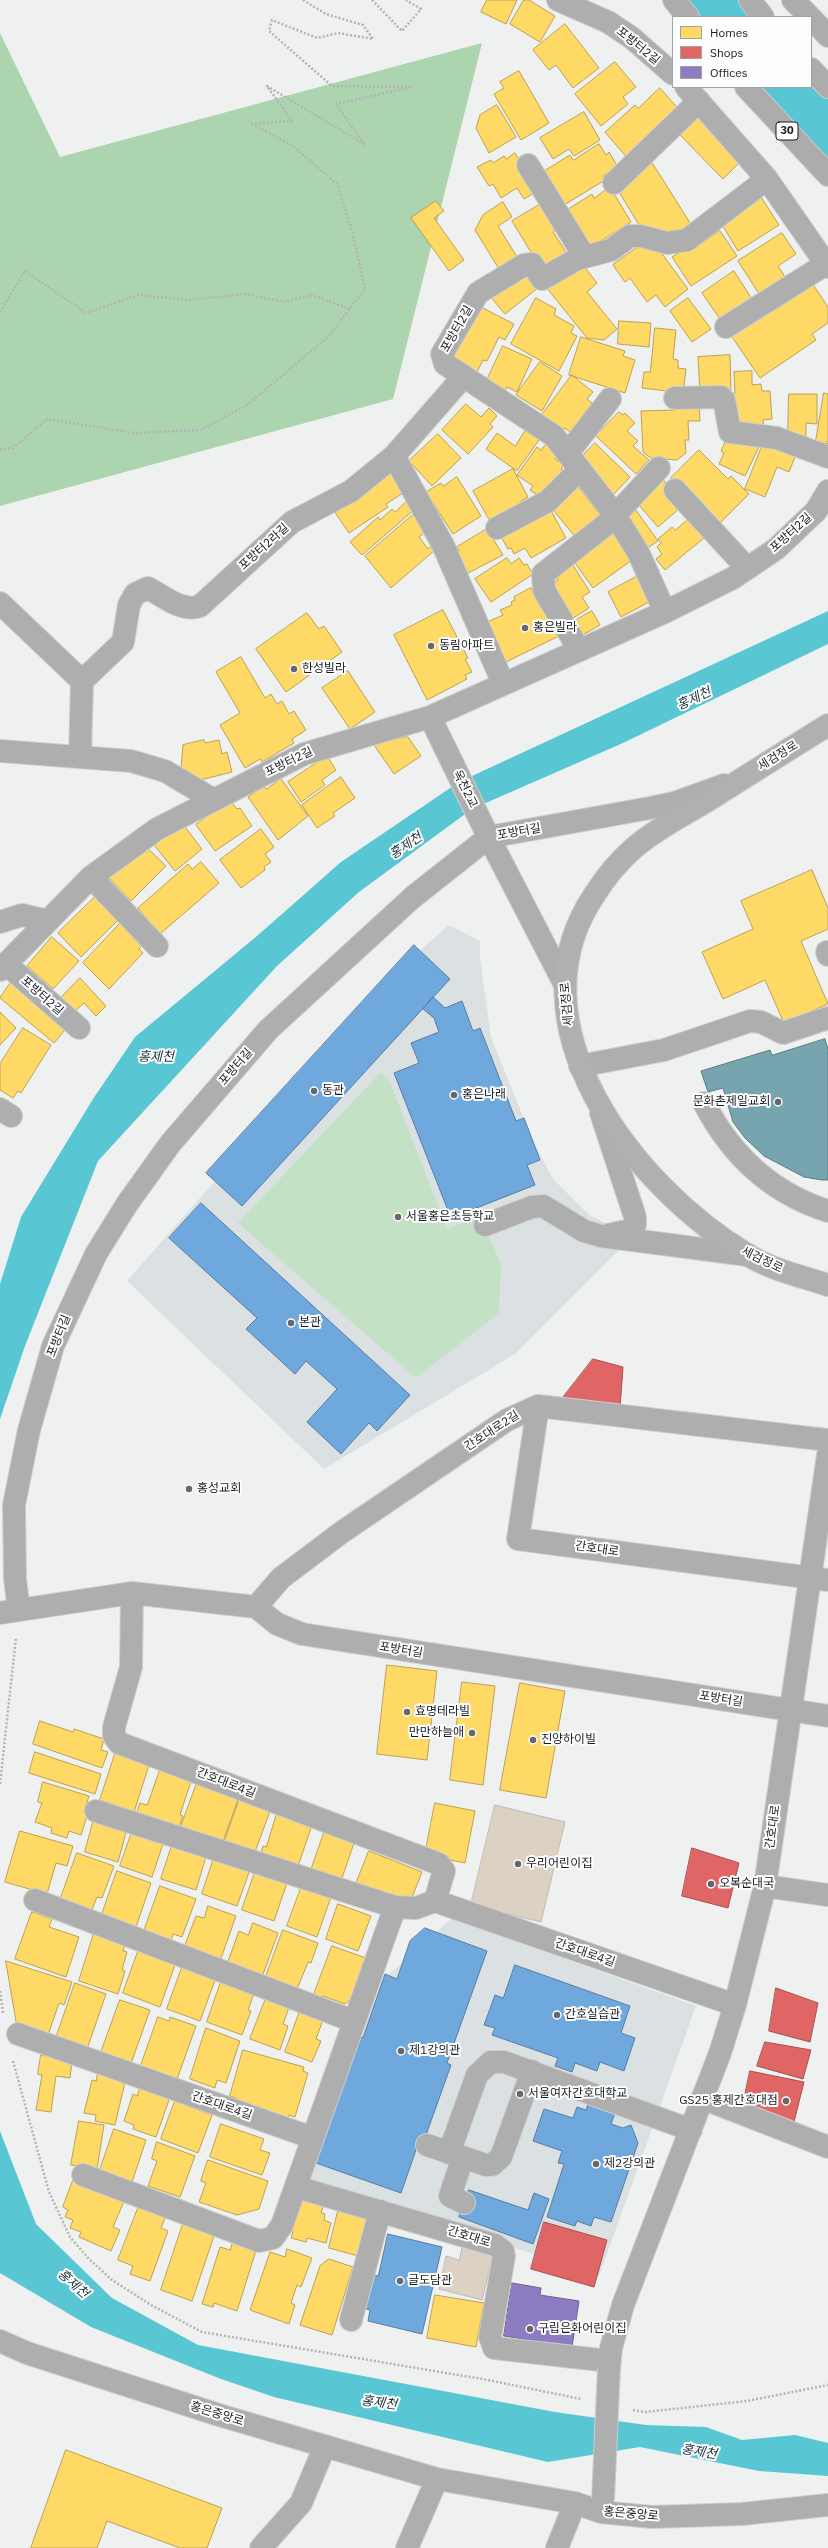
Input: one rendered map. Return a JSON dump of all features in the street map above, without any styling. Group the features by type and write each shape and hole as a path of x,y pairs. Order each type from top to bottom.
{"highway":[{"path":"674,0 687,16"},
{"path":"750,0 762,16"},
{"path":"793,0 808,16"},
{"path":"812,20 828,36"},
{"path":"812,70 828,87"},
{"name":"30","path":"747,88 828,174"}],"main road":[{"name":"세검정로","path":"828,725 635,847 612,871 594,894 579,921 566,961 564,982 568,1026 580,1066 597,1101 618,1135 646,1170 697,1218 748,1255 771,1267 828,1285"}],"street":[{"name":"포방터2길","path":"558,0 608,22 632,38 672,73"},
{"path":"614,183 693,94 767,179 827,265 726,326"},
{"path":"528,165 584,256"},
{"name":"포방터2길","path":"665,612 638,552 615,516 549,430 445,364 442,354 478,293 524,264 532,264 542,279 584,256 611,250 632,236 641,236 667,243 687,240 767,179"},
{"name":"포방터2라길","path":"82,681 123,642 130,605 135,594 148,588 182,606 191,608 200,606 292,522 355,488 394,456 464,376"},
{"path":"675,398 721,397 724,400 730,432 777,438 828,457"},
{"path":"497,528 548,501 574,461 610,399"},
{"path":"394,456 443,545 503,683"},
{"path":"578,650 544,590 542,578 546,571 615,516 659,468"},
{"path":"675,490 747,568"},
{"name":"포방터2길","path":"79,1028 3,967 91,877 157,829 304,754 430,717 503,683 665,612 733,578 776,549 816,511 828,491"},
{"path":"0,603 82,681 80,756"},
{"name":"옥천2교","path":"430,717 488,835 564,982"},
{"path":"0,751 131,761 165,771 214,800"},
{"name":"포방터길","path":"10,1612 15,1579 14,1505 29,1430 53,1346 96,1254 127,1204 170,1144 268,1030 413,897 488,835 674,803 745,777"},
{"path":"91,877 157,946"},
{"path":"0,922 22,915 48,921"},
{"path":"580,1066 664,1050 750,1021 761,1022 784,1033 828,1018"},
{"path":"597,1101 635,1217 635,1225 632,1230 601,1236"},
{"path":"704,1103 717,1127 747,1164 792,1196 828,1211"},
{"path":"485,1225 532,1207 543,1206 584,1231 601,1236 748,1255"},
{"path":"538,1406 828,1440"},
{"name":"간호대로","path":"538,1406 518,1539 819,1579"},
{"name":"간호대로2길","path":"256,1607 281,1578 342,1532 507,1420 538,1406"},
{"name":"간호대로","path":"602,2506 609,2364 623,2305 691,2130 735,2005 765,1886 790,1710 819,1579 828,1455"},
{"path":"10,1612 132,1593 256,1607"},
{"name":"간호대로4길","path":"132,1593 131,1667 114,1727 114,1736 119,1743 439,1864 444,1871 435,1901 735,2005"},
{"name":"포방터길","path":"256,1607 277,1624 302,1634 828,1716"},
{"path":"96,1810 395,1907 416,1908 435,1901"},
{"path":"765,1886 828,1895"},
{"path":"35,1900 353,2021"},
{"path":"83,2175 259,2241 273,2238 278,2232 296,2187 353,2021 395,1907"},
{"name":"간호대로4길","path":"18,2034 312,2138"},
{"path":"464,2203 450,2196 456,2155 481,2069 491,2062 498,2060 532,2071 691,2130"},
{"path":"427,2145 486,2165 492,2165 501,2157 532,2071"},
{"path":"702,2098 828,2147"},
{"name":"간호대로","path":"296,2187 489,2242 503,2252 490,2337 494,2348 609,2364"},
{"path":"351,2320 380,2211"},
{"name":"홍은중앙로","path":"0,2341 27,2353 219,2415 437,2479 575,2504 602,2506 667,2517 742,2514 828,2505"},
{"path":"261,2548 301,2503 325,2446"},
{"path":"407,2548 437,2479"},
{"path":"557,2548 575,2504"}],"path":[{"path":"0,449 13,448 47,419 134,434 200,430 248,405 328,337 364,289 352,231 337,184 293,146 252,124 292,121 266,86 365,145 336,104 412,87 332,86 269,31 272,20 316,38 338,33 373,39 363,25 326,14 303,0"},
{"path":"372,0 402,31 421,9 406,0"},
{"path":"0,312 25,272 86,313 138,295 188,300 246,294 284,302 312,295 350,309"},
{"path":"0,1784 10,1612"}],"shaded area":[{"path":"449,925 480,941 480,958 491,1037 532,1139 553,1179 589,1215 611,1226 621,1248 515,1354 324,1469 127,1281 411,958"},
{"path":"452,1918 696,2006 599,2276 303,2178 382,1981"}],"green space":[{"path":"0,33 60,157 482,43 393,399 0,506"},
{"path":"381,1072 389,1080 447,1229 481,1216 501,1265 499,1313 416,1378 238,1223"}],"water":[{"path":"667,0 715,0 731,16 684,16"},
{"path":"758,88 803,88 828,119 828,170"},
{"name":"홍제천","path":"828,611 828,644 623,743 472,809 359,892 277,966 98,1161 25,1346 0,1419 0,1284 21,1217 93,1099 135,1037 257,936 341,862 459,782"},
{"name":"홍제천","path":"0,2131 36,2224 112,2298 198,2345 555,2412 646,2425 706,2427 742,2440 795,2435 828,2443 828,2476 759,2471 640,2447 548,2462 274,2397 221,2379 91,2327 0,2273"}],"building: Homes":[{"path":"487,0 517,0 506,24 481,12"},
{"path":"524,0 529,0 555,16 540,42 510,24"},
{"path":"565,24 599,68 573,88 556,65 549,70 533,50"},
{"path":"615,62 636,87 623,97 628,104 601,126 575,94"},
{"path":"519,71 549,123 521,140 494,94 504,88 500,82"},
{"path":"660,88 682,113 628,159 605,132 635,105 638,108"},
{"path":"497,105 516,137 489,153 476,128 480,115"},
{"path":"584,112 600,140 574,156 569,149 553,159 540,138"},
{"path":"699,117 742,160 723,179 680,135"},
{"path":"599,144 606,155 609,152 618,167 603,176 605,180 564,205 544,171 570,155 573,160"},
{"path":"515,153 538,191 524,199 517,188 501,198 493,184 489,186 477,167 491,160 493,163 504,156 506,159"},
{"path":"651,161 692,226 671,239 644,233 616,187"},
{"path":"610,187 631,222 585,251 562,213 592,194 594,198"},
{"path":"759,194 779,225 738,251 721,223"},
{"path":"436,201 444,211 434,218 464,260 449,271 411,218"},
{"path":"546,201 561,226 553,232 570,258 540,267 512,221"},
{"path":"503,202 512,217 498,226 517,257 499,269 475,230 483,215"},
{"path":"720,231 737,256 691,286 672,257 686,248 689,251"},
{"path":"782,233 796,254 778,266 789,283 763,300 738,261"},
{"path":"645,242 651,250 657,247 688,289 665,307 656,295 647,302 630,278 625,282 613,265"},
{"path":"579,260 597,283 587,292 617,329 604,340 587,338 546,287"},
{"path":"734,271 755,304 724,325 702,293"},
{"path":"527,272 539,287 505,314 489,295"},
{"path":"810,280 828,307 828,323 812,334 816,340 760,378 726,328"},
{"path":"536,298 556,309 554,315 574,326 571,333 577,336 559,371 511,344"},
{"path":"688,298 711,329 692,342 670,311"},
{"path":"479,306 514,324 505,340 499,337 487,361 483,360 477,372 448,357"},
{"path":"619,321 651,323 649,347 618,344"},
{"path":"655,328 676,330 673,359 678,360 678,368 686,369 683,393 642,388 644,372 650,372"},
{"path":"581,337 625,351 623,356 635,360 625,393 569,375"},
{"path":"503,346 532,359 517,392 507,387 505,391 486,382"},
{"path":"730,355 731,392 700,393 698,357"},
{"path":"540,362 562,376 542,411 516,395"},
{"path":"752,371 752,385 761,384 762,391 770,391 772,419 763,420 764,429 732,430 730,394 735,393 734,372"},
{"path":"572,375 593,392 587,399 592,403 570,432 565,428 562,432 541,416"},
{"path":"824,393 828,394 828,444 816,441"},
{"path":"789,394 817,394 817,424 806,423 806,436 788,436"},
{"path":"675,402 699,402 700,421 688,421 689,440 685,440 686,453 677,460 651,458 643,452 641,411 675,410"},
{"path":"466,404 481,417 489,408 497,416 490,424 493,427 468,454 442,430"},
{"path":"619,412 623,415 625,413 635,423 627,431 638,441 633,446 649,460 636,474 596,436"},
{"path":"527,428 541,437 517,471 486,449 497,433 515,446"},
{"path":"438,434 461,458 432,486 409,461"},
{"path":"734,435 759,447 745,476 719,464 724,453 721,451 728,436"},
{"path":"765,439 797,452 789,472 777,467 765,497 745,489"},
{"path":"547,443 561,453 555,459 564,465 561,469 564,472 556,483 552,481 540,497 530,490 533,486 517,475 537,447 541,450"},
{"path":"595,443 630,477 612,496 579,460"},
{"path":"699,450 728,479 731,476 749,494 718,525 671,478"},
{"path":"513,469 528,497 521,501 524,506 491,523 473,491"},
{"path":"391,474 403,493 386,504 388,507 349,533 334,511"},
{"path":"457,477 481,516 453,534 426,492 441,483 443,486"},
{"path":"663,479 681,507 658,527 637,503"},
{"path":"577,485 602,517 576,538 550,506"},
{"path":"407,501 415,509 362,555 350,542 378,517 380,520 392,509 395,512"},
{"path":"633,506 658,541 644,550 620,515"},
{"path":"549,507 566,538 531,558 525,548 514,554 511,548 508,549 500,535"},
{"path":"414,514 428,530 419,537 428,549 432,545 436,549 391,588 365,556"},
{"path":"689,519 704,538 665,570 656,559 662,554 657,547 661,543 658,539 672,527 675,530"},
{"path":"610,528 632,560 593,588 570,556"},
{"path":"487,529 503,555 468,573 456,553 459,551 457,547"},
{"path":"507,558 511,564 519,558 524,565 527,564 533,574 491,602 475,579"},
{"path":"569,559 590,592 582,597 589,608 570,620 548,586 558,580 552,569"},
{"path":"638,576 651,601 621,617 608,592"},
{"name":"홍은빌라","path":"531,588 539,605 542,604 563,634 506,662 487,622 503,615 500,610 512,605 511,602 515,600 514,597"},
{"name":"동림아파트","path":"443,610 468,658 465,659 472,672 465,675 467,679 427,700 394,635"},
{"path":"592,611 600,625 581,636 573,622"},
{"name":"한성빌라","path":"307,613 319,629 324,626 342,652 286,692 256,649"},
{"path":"241,657 265,698 271,694 277,704 282,701 289,714 294,711 306,730 292,739 294,743 262,762 260,759 245,768 220,725 240,713 216,672"},
{"path":"348,671 375,712 350,729 322,688"},
{"path":"408,737 421,756 394,774 372,742"},
{"path":"204,740 205,743 219,740 222,754 227,752 232,772 200,780 181,768 183,745"},
{"path":"327,756 336,770 322,780 325,785 301,802 288,782"},
{"path":"341,777 355,798 333,813 335,816 317,828 302,805"},
{"path":"281,779 308,816 278,840 248,797 264,786 266,789"},
{"path":"230,800 237,809 240,808 252,826 215,851 196,825"},
{"path":"182,823 202,849 175,871 154,845"},
{"path":"261,829 274,847 265,854 271,862 264,867 265,870 241,888 220,860"},
{"path":"143,844 166,866 131,901 109,878"},
{"path":"201,862 219,883 160,934 138,908 188,864 192,869"},
{"path":"812,870 828,908 828,929 801,941 828,1004 784,1023 765,980 723,999 702,952 753,929 741,901"},
{"path":"98,894 120,918 81,957 58,933"},
{"path":"124,919 146,941 139,949 143,953 109,989 83,963"},
{"path":"52,937 79,961 53,989 27,966"},
{"path":"14,978 69,1025 54,1043 0,998"},
{"path":"80,978 106,1006 96,1016 84,1003 71,1015 58,1001"},
{"path":"0,1012 16,1028 0,1045"},
{"path":"23,1028 51,1045 21,1093 18,1091 13,1098 0,1090 0,1064"},
{"name":"효명테라빌","path":"387,1665 437,1671 427,1760 377,1754"},
{"name":"만만하늘애","path":"462,1682 495,1686 483,1785 450,1780"},
{"name":"진양하이빌","path":"520,1683 565,1691 546,1798 500,1790"},
{"path":"40,1721 73,1732 74,1729 104,1739 101,1750 108,1752 102,1768 33,1744"},
{"path":"116,1751 150,1762 134,1812 100,1800"},
{"path":"35,1752 101,1774 95,1794 29,1773"},
{"path":"161,1767 192,1778 180,1815 183,1816 179,1827 137,1812 140,1803 147,1805"},
{"path":"43,1782 89,1796 84,1812 88,1813 81,1835 69,1831 67,1838 51,1833 52,1828 35,1822 42,1803 38,1802"},
{"path":"197,1783 240,1794 221,1847 179,1832"},
{"path":"241,1795 272,1806 253,1857 223,1846"},
{"path":"435,1803 475,1811 465,1863 425,1855"},
{"path":"278,1810 313,1822 296,1872 259,1859 263,1846 266,1847"},
{"path":"95,1815 128,1825 118,1862 85,1852"},
{"path":"134,1826 165,1838 152,1877 120,1866"},
{"path":"325,1830 355,1840 339,1887 309,1876"},
{"path":"20,1831 73,1846 67,1866 56,1863 47,1894 5,1882"},
{"path":"174,1839 208,1850 196,1890 161,1879"},
{"path":"369,1851 422,1872 409,1905 356,1884"},
{"path":"216,1852 252,1864 237,1906 202,1894"},
{"path":"77,1853 114,1866 102,1898 97,1897 91,1912 59,1903"},
{"path":"257,1866 289,1877 274,1921 242,1910"},
{"path":"117,1871 151,1883 134,1933 100,1920"},
{"path":"304,1880 333,1891 317,1937 287,1926"},
{"path":"160,1886 196,1899 182,1937 173,1934 170,1944 143,1934"},
{"path":"338,1904 371,1916 358,1951 326,1939"},
{"path":"208,1906 236,1916 219,1964 183,1950 196,1916 204,1918"},
{"path":"32,1912 52,1919 49,1927 79,1937 66,1977 15,1959"},
{"path":"253,1923 278,1933 261,1980 226,1967 239,1931 248,1935"},
{"path":"283,1930 318,1943 311,1963 308,1962 295,1994 264,1982"},
{"path":"94,1933 125,1943 123,1951 127,1952 122,1970 125,1971 118,1994 79,1981"},
{"path":"332,1946 366,1958 351,1999 345,2004 323,1996 322,2000 313,1997"},
{"path":"139,1949 176,1962 160,2007 123,1993"},
{"path":"6,1961 72,1982 64,2005 59,2003 48,2035 17,2025"},
{"path":"184,1962 217,1975 200,2021 167,2009"},
{"path":"222,1979 255,1991 248,2010 251,2011 242,2035 207,2022"},
{"path":"75,1983 106,1994 86,2052 55,2041"},
{"path":"267,1996 290,2005 283,2024 288,2026 280,2050 250,2039"},
{"path":"120,2000 150,2010 129,2069 99,2058"},
{"path":"301,2008 324,2017 316,2039 321,2041 312,2062 285,2052"},
{"path":"158,2017 169,2021 170,2017 196,2026 175,2085 139,2071"},
{"path":"206,2028 240,2041 226,2083 217,2080 215,2088 190,2079"},
{"path":"243,2050 304,2067 303,2071 308,2073 295,2117 289,2115 288,2118 235,2103 236,2098 230,2096"},
{"path":"41,2055 72,2061 70,2078 56,2076 51,2112 36,2110 42,2075 38,2074"},
{"path":"98,2071 126,2078 115,2125 95,2121 96,2115 84,2113 92,2080 96,2081"},
{"path":"140,2087 170,2097 156,2137 133,2129 134,2125 124,2121 133,2094 137,2096"},
{"path":"175,2101 212,2115 198,2153 161,2139"},
{"path":"79,2121 104,2125 97,2169 71,2165"},
{"path":"221,2124 264,2139 260,2150 270,2153 262,2175 210,2157"},
{"path":"114,2129 146,2140 132,2182 100,2170"},
{"path":"157,2142 195,2156 180,2197 148,2186 157,2161 152,2159"},
{"path":"208,2160 268,2181 259,2209 237,2215 199,2202 206,2183 201,2181"},
{"path":"74,2178 125,2199 113,2227 120,2230 111,2251 79,2237 81,2232 70,2228 73,2220 65,2217 68,2210 63,2207"},
{"path":"302,2194 325,2200 321,2213 325,2214 324,2220 331,2223 326,2243 307,2238 306,2242 291,2238 293,2231 287,2229"},
{"path":"140,2203 167,2213 161,2228 168,2231 150,2281 130,2274 133,2266 118,2260"},
{"path":"340,2203 372,2217 362,2257 329,2248"},
{"path":"183,2224 217,2227 192,2301 161,2290"},
{"path":"234,2237 258,2244 237,2311 214,2303 213,2307 202,2304 220,2247 230,2250"},
{"path":"287,2249 312,2258 301,2287 297,2285 291,2303 295,2305 289,2324 250,2310 270,2252 285,2257"},
{"path":"329,2259 353,2267 332,2335 300,2325 320,2266"},
{"path":"435,2295 484,2303 476,2347 427,2338"},
{"path":"66,2450 222,2508 207,2548 180,2548 107,2521 97,2548 31,2548"}],"building: Shops":[{"path":"593,1359 623,1367 620,1408 561,1400"},
{"path":"692,1848 739,1863 728,1908 682,1896"},
{"path":"776,1988 818,2003 810,2042 769,2031"},
{"path":"765,2042 811,2050 803,2079 757,2066"},
{"path":"750,2071 804,2082 792,2130 741,2115"},
{"path":"544,2222 607,2240 594,2287 531,2269"}],"building: Offices":[{"path":"512,2283 541,2288 540,2295 579,2301 572,2347 504,2336"}],"building: Schools":[{"name":"동관","path":"414,945 450,979 242,1206 206,1173"},
{"name":"홍은나래","path":"433,997 445,1008 462,1001 473,1031 480,1028 516,1121 524,1118 540,1160 527,1165 535,1185 451,1218 394,1073 419,1063 411,1043 439,1032 434,1018 423,1009"},
{"name":"본관","path":"201,1203 410,1395 377,1431 369,1423 341,1454 307,1422 337,1389 306,1361 295,1374 246,1329 257,1318 169,1238"},
{"name":"제1강의관","path":"425,1928 487,1951 447,2063 451,2065 421,2149 417,2147 401,2193 313,2162 357,2036 363,2038 385,1974 397,1979 410,1941"},
{"name":"간호실습관","path":"515,1965 630,2006 621,2033 635,2038 624,2071 600,2062 597,2071 575,2063 572,2072 555,2066 558,2058 492,2035 495,2028 484,2025 495,1995 503,1998"},
{"name":"제2강의관","path":"589,2101 616,2110 611,2124 623,2128 631,2125 638,2143 611,2222 594,2217 591,2226 577,2221 575,2226 547,2217 564,2164 558,2163 562,2151 533,2141 544,2109 573,2118 577,2107 586,2110"},
{"path":"469,2190 528,2210 534,2193 549,2199 533,2244 459,2217"},
{"name":"글도담관","path":"388,2234 442,2247 422,2334 368,2321 370,2310 358,2307 367,2273 378,2276"}],"building: Public":[{"name":"문화촌제일교회","path":"825,1039 828,1050 828,1180 822,1180 804,1177 764,1156 745,1138 733,1122 723,1088 708,1092 701,1071 770,1050 772,1055"}],"building: Other":[{"name":"우리어린이집","path":"495,1805 565,1822 541,1922 471,1905"},
{"path":"464,2240 494,2251 482,2300 439,2289 446,2256 459,2260"}],"waterway":[{"name":"홍제천","path":"715,0 731,16"},
{"name":"홍제천","path":"803,88 828,120"}],"place":[{"name":"홍은빌라","path":"525,628"},
{"name":"동림아파트","path":"431,646"},
{"name":"한성빌라","path":"294,669"},
{"name":"동관","path":"314,1091"},
{"name":"홍은나래","path":"454,1095"},
{"name":"문화촌제일교회","path":"778,1102"},
{"name":"서울홍은초등학교","path":"398,1217"},
{"name":"본관","path":"291,1323"},
{"name":"홍성교회","path":"189,1489"},
{"name":"효명테라빌","path":"407,1712"},
{"name":"만만하늘애","path":"472,1733"},
{"name":"진양하이빌","path":"533,1740"},
{"name":"우리어린이집","path":"518,1864"},
{"name":"오복순대국","path":"711,1884"},
{"name":"간호실습관","path":"557,2015"},
{"name":"제1강의관","path":"401,2051"},
{"name":"서울여자간호대학교","path":"520,2094"},
{"name":"GS25 홍제간호대점","path":"786,2101"},
{"name":"제2강의관","path":"596,2164"},
{"name":"글도담관","path":"400,2281"},
{"name":"구립은화어린이집","path":"530,2329"}]}
